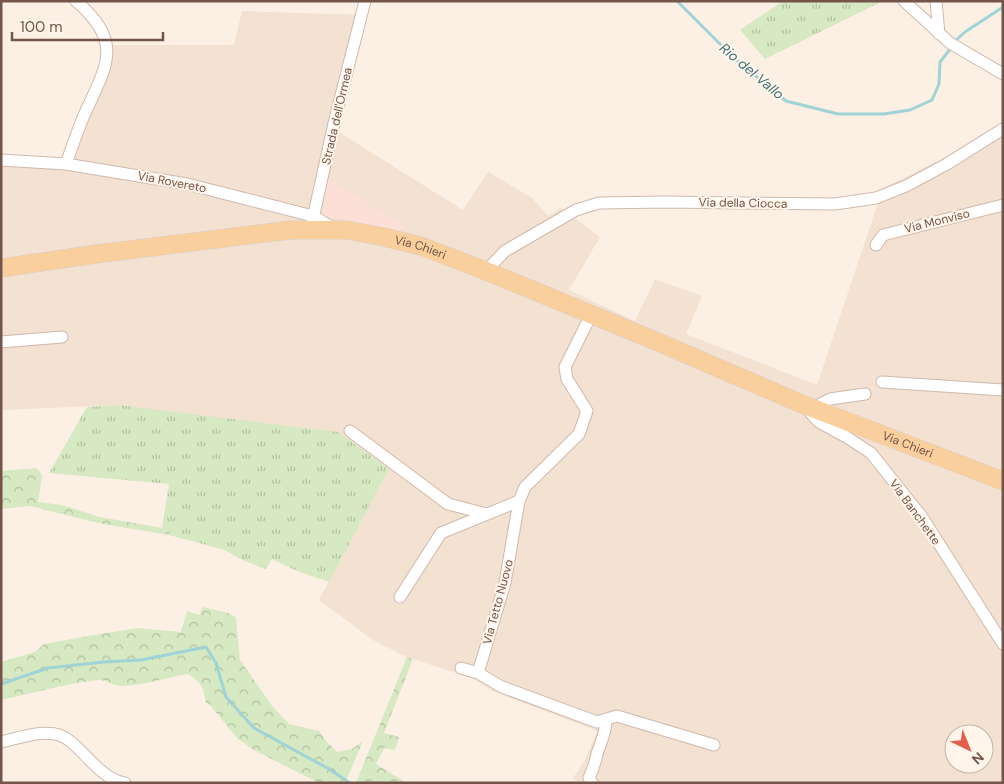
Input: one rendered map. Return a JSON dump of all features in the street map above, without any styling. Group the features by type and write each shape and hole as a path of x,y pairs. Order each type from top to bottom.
{"main road":[{"name":"Via Chieri","path":"1,268 265,232 312,223 337,230 384,237 421,246 486,271 808,406 970,470 1003,481"}],"street":[{"path":"66,164 84,116 104,73 108,56 99,24 76,1"},
{"name":"Strada dell'Ormea","path":"312,223 364,1"},
{"path":"904,1 950,43 1003,74"},
{"path":"936,1 939,34"},
{"name":"Via della Ciocca","path":"486,271 505,251 576,210 599,203 835,204 876,198 906,186 947,164 1003,128"},
{"name":"Via Rovereto","path":"1,160 66,164 187,184 312,223"},
{"name":"Via Monviso","path":"876,245 883,235 1003,205"},
{"name":"Via Tetto Nuovo","path":"478,673 505,583 519,501 525,487 580,434 587,411 567,380 565,367 591,315"},
{"path":"1,342 62,337"},
{"path":"882,382 1003,390"},
{"path":"808,406 830,399 865,394"},
{"name":"Via Banchette","path":"808,406 819,422 871,453 922,516 1003,644"},
{"path":"350,431 448,504 487,514"},
{"path":"400,597 441,533 519,501"},
{"path":"461,668 478,673 502,687 597,722 617,716 714,746"},
{"path":"592,783 589,778 606,732 606,719"},
{"path":"1,742 42,733 58,734 70,742 104,774 125,783"}],"shaded area":[{"path":"242,11 364,15 337,131 463,210 488,172 532,198 548,216 561,208 600,237 569,290 635,321 655,279 702,296 686,334 817,385 883,188 940,160 1003,121 1003,783 580,783 573,778 584,762 597,731 492,691 474,679 407,657 373,640 319,600 389,469 119,405 1,410 1,156 60,159 64,156 102,65 102,45 234,45"},
{"path":"328,179 404,225 402,231 320,215"}],"green space":[{"path":"783,1 883,1 765,59 740,30"},
{"path":"119,405 338,432 389,469 329,582 297,571 272,559 266,569 240,559 225,550 169,535 169,531 162,528 169,484 49,473 87,407"},
{"path":"37,468 42,475 38,502 62,505 100,517 162,528 170,531 169,535 98,523 30,506 1,509 1,471"},
{"path":"203,607 231,614 236,618 240,660 273,707 289,724 319,731 337,752 352,749 363,741 345,783 319,783 252,749 237,738 210,705 206,703 201,686 196,679 188,674 123,686 97,680 1,700 1,662 35,652 44,644 94,635 138,628 181,632 187,611 199,615"},
{"path":"407,657 413,659 384,733 399,737 395,750 384,748 376,764 405,782 356,783"}],"waterway":[{"name":"Rio del Vallo","path":"677,1 734,58 786,101 838,114 884,114 910,110 932,100 939,84 940,62 951,48"},
{"name":"Rio del Vallo","path":"955,41 965,32 1003,7"},
{"path":"1,684 48,668 141,660 206,647 216,663 226,697 254,728 329,769 350,783"}]}
